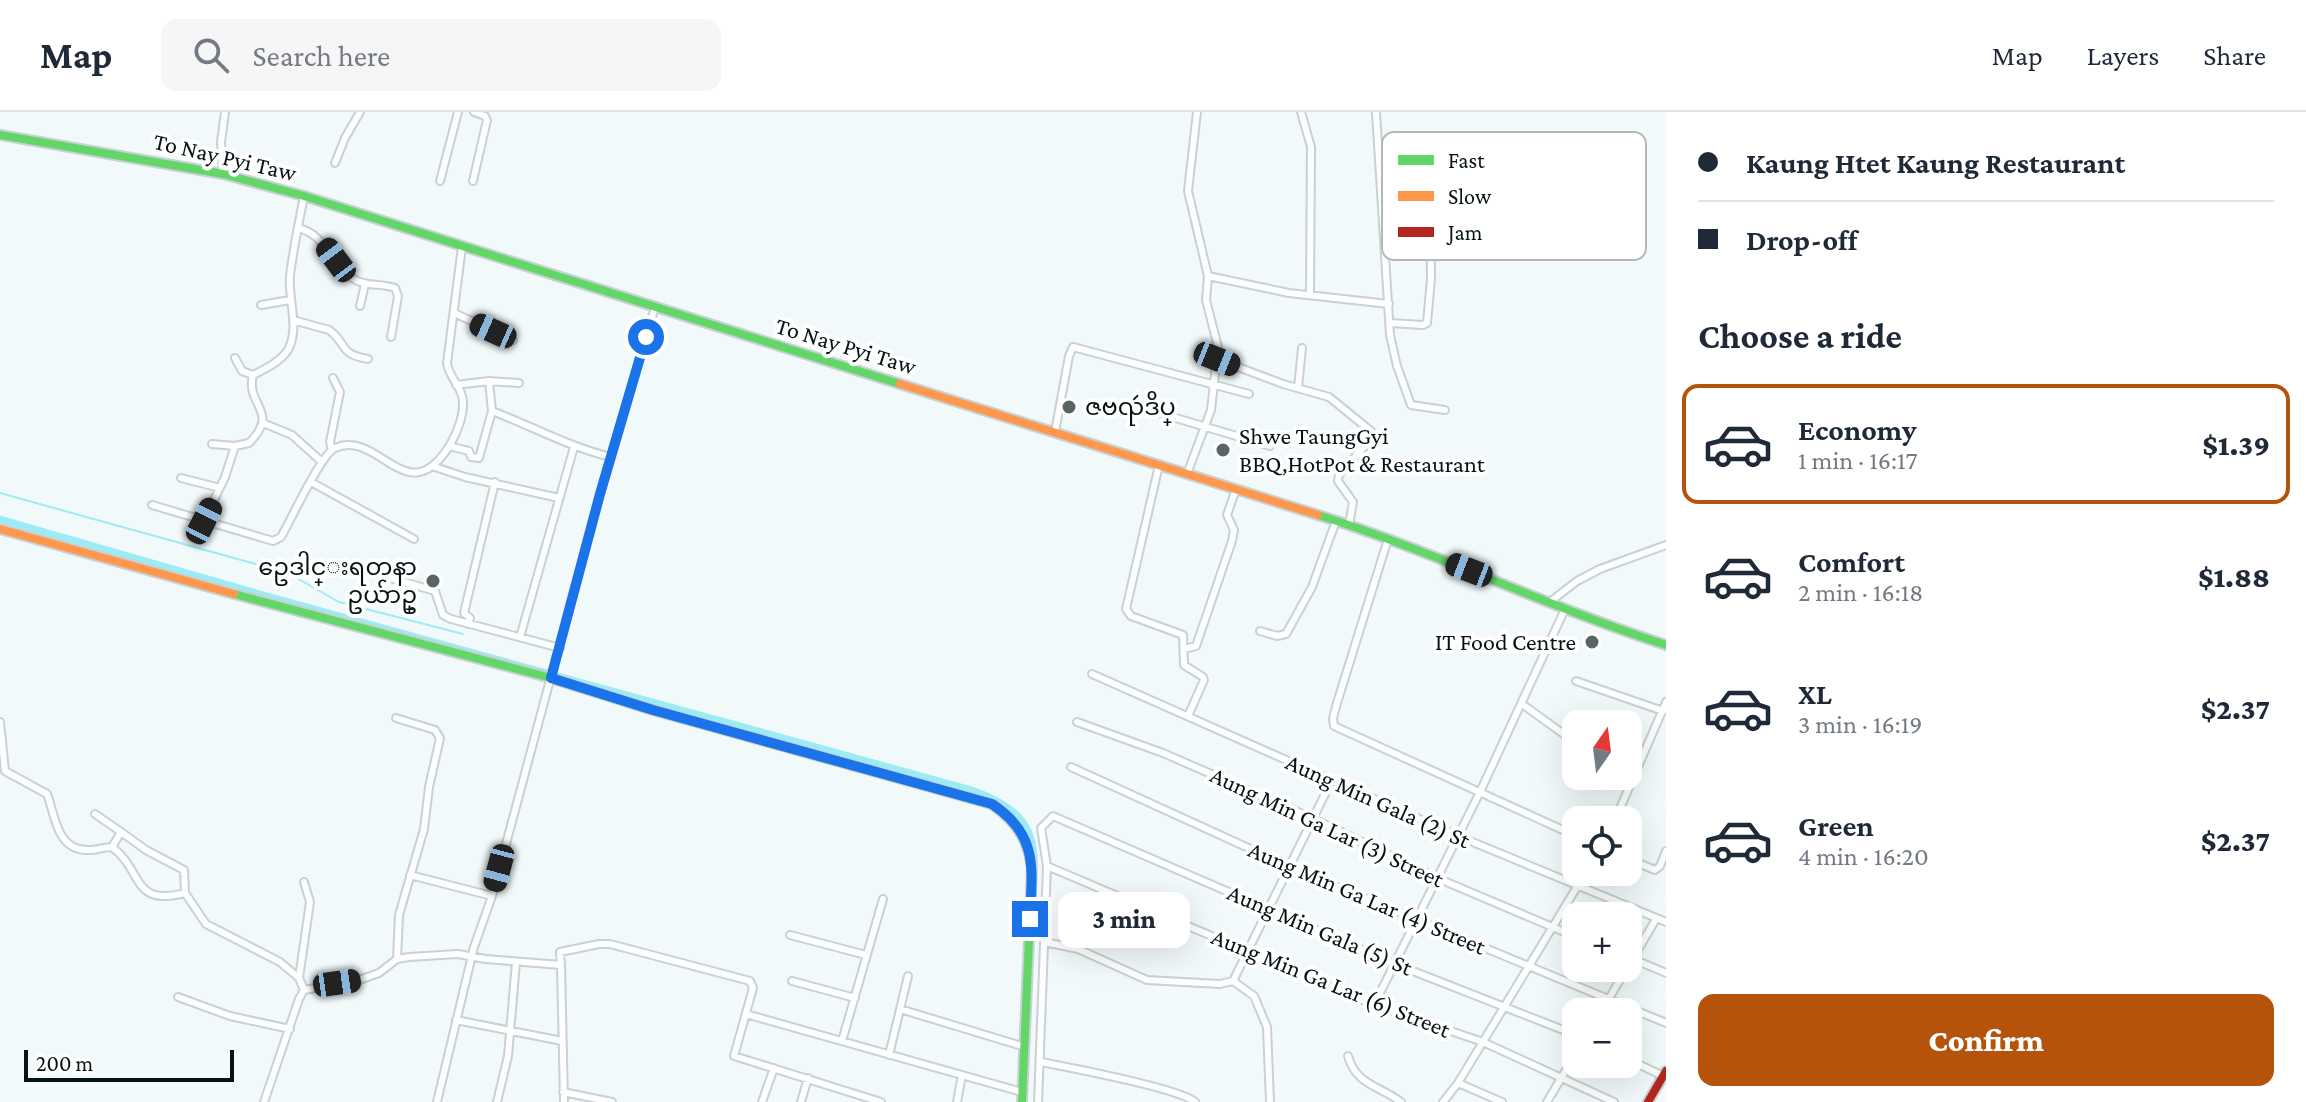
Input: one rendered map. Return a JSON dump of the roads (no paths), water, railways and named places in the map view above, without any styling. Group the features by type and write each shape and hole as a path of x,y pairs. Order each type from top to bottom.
{"main road":[{"name":"To Nay Pyi Taw","path":"0,135 223,174 304,196 1349,525 1597,623 1666,645"},
{"path":"0,529 552,675 653,710 980,799 1003,812 1021,829 1032,868 1022,1102"},
{"path":"1648,1102 1664,1074"}],"street":[{"path":"223,174 221,142 225,112"},
{"path":"335,163 360,112"},
{"path":"440,181 458,112"},
{"path":"473,181 487,120 474,112"},
{"path":"1187,474 1206,426 1217,359 1215,328 1206,300 1208,276 1188,191 1197,112"},
{"path":"1301,112 1311,147 1310,294"},
{"path":"1376,112 1382,201"},
{"path":"235,358 242,371 253,375 268,368 288,349 293,320 290,300 304,196"},
{"path":"298,228 314,234 347,275 365,284 395,288 398,292 391,337"},
{"path":"152,505 270,541 279,539 322,462 332,450 341,447 365,450 412,473 424,473 449,446 462,405 462,395 450,377 447,363 462,247"},
{"path":"1386,260 1390,323 1397,366 1411,405 1445,410"},
{"path":"1390,323 1427,323 1431,260"},
{"path":"1208,276 1289,293 1389,304"},
{"path":"360,306 365,284"},
{"path":"261,305 290,300"},
{"path":"437,1102 456,1020 655,307"},
{"path":"454,313 513,340"},
{"path":"293,320 329,330 344,350 354,357 368,359"},
{"path":"1055,432 1073,347 1249,394"},
{"path":"1298,388 1302,348"},
{"path":"1217,359 1329,397 1371,431 1372,435 1339,475 1338,481 1353,502 1349,525"},
{"path":"212,444 235,446 249,443 263,423 264,417 252,389 253,375"},
{"path":"332,450 330,442 340,392 333,378"},
{"path":"456,385 489,381 519,383"},
{"path":"449,446 469,451 471,457 479,459 492,411 489,381"},
{"path":"492,411 574,447 611,457"},
{"path":"1159,413 1270,446"},
{"path":"263,423 292,435 322,462"},
{"path":"204,521 235,446"},
{"path":"520,637 574,447"},
{"path":"1159,465 1126,609 1131,616 1183,635 1184,665 1204,680 1188,716"},
{"path":"432,466 465,477 559,498"},
{"path":"181,478 220,488"},
{"path":"311,482 414,539"},
{"path":"468,624 470,618 464,613 495,482"},
{"path":"1184,649 1196,646 1232,541 1234,530 1227,515 1236,489"},
{"path":"1260,631 1277,636 1286,634 1312,587 1336,521"},
{"path":"1388,539 1337,703 1334,726 1562,830"},
{"path":"1550,602 1577,581 1600,569 1666,545"},
{"path":"366,571 435,591 443,615 560,648"},
{"path":"1374,1005 1480,792 1565,609"},
{"name":"Aung Min Gala (2) St","path":"1092,674 1576,887 1666,922"},
{"path":"1576,681 1663,711"},
{"path":"1642,760 1666,702"},
{"path":"1522,704 1562,733"},
{"path":"396,718 435,730 440,738 424,829 397,925 397,959"},
{"path":"0,722 5,771 47,794 56,826 72,845 86,850 112,847 124,857 145,891 166,895 185,893"},
{"name":"Aung Min Ga Lar (3) Street","path":"1077,722 1163,753 1312,818 1437,878 1562,931"},
{"name":"Aung Min Ga Lar (4) Street","path":"1071,767 1290,867 1607,998"},
{"path":"1233,981 1332,780"},
{"path":"95,814 146,850 184,870 185,893 206,924 280,962 299,978 304,990"},
{"name":"Aung Min Gala (5) St","path":"1047,866 1041,828 1053,816 1395,964 1562,1030"},
{"path":"112,847 121,832"},
{"path":"1642,865 1657,870 1666,851"},
{"path":"1038,1102 1047,866"},
{"name":"Aung Min Ga Lar (6) Street","path":"1047,866 1374,1005 1483,1042 1614,1102"},
{"path":"410,875 492,896"},
{"path":"299,978 310,902 304,882"},
{"path":"1443,1102 1458,1083 1576,887"},
{"path":"842,1041 883,899"},
{"path":"1642,940 1656,919"},
{"path":"790,935 866,955"},
{"path":"1045,942 1078,949 1147,980 1220,984 1233,981 1254,996 1267,1027 1270,1102"},
{"path":"564,1102 560,952 599,944 646,953 752,982 753,988 734,1055 881,1102"},
{"path":"264,1102 304,990 371,976 397,959 446,954 561,965"},
{"path":"497,1102 511,1033 516,962"},
{"path":"1642,963 1666,973"},
{"path":"889,1055 908,976"},
{"path":"792,981 855,998"},
{"path":"178,997 223,1014 290,1029"},
{"path":"900,1009 1025,1047"},
{"name":"Aung Min Ga Lar (4) Street","path":"1642,1013 1666,1023"},
{"path":"746,1014 1022,1092"},
{"path":"456,1020 562,1041"},
{"path":"1348,1056 1361,1080 1401,1102"},
{"path":"1041,1062 1192,1098 1195,1102"},
{"path":"1642,1065 1664,1074"},
{"path":"762,1102 774,1068"},
{"path":"957,1102 962,1075"},
{"path":"801,1102 808,1078"},
{"path":"1547,1102 1561,1080"},
{"path":"1458,1083 1483,1098 1502,1102"},
{"path":"563,1092 612,1102"}],"waterway":[{"path":"0,493 288,573 339,602 463,634"},
{"path":"0,519 260,594 972,790 1009,809 1026,826 1034,851 1034,866"}],"place":[{"name":"ဇဗၺဴဒိပ္","path":"1069,407"},
{"name":"Shwe TaungGyi BBQ,HotPot & Restaurant","path":"1223,450"},
{"name":"ဥေဒါင္းရတနာ ဥယ်ာဥ္","path":"433,581"},
{"name":"IT Food Centre","path":"1592,642"}]}
